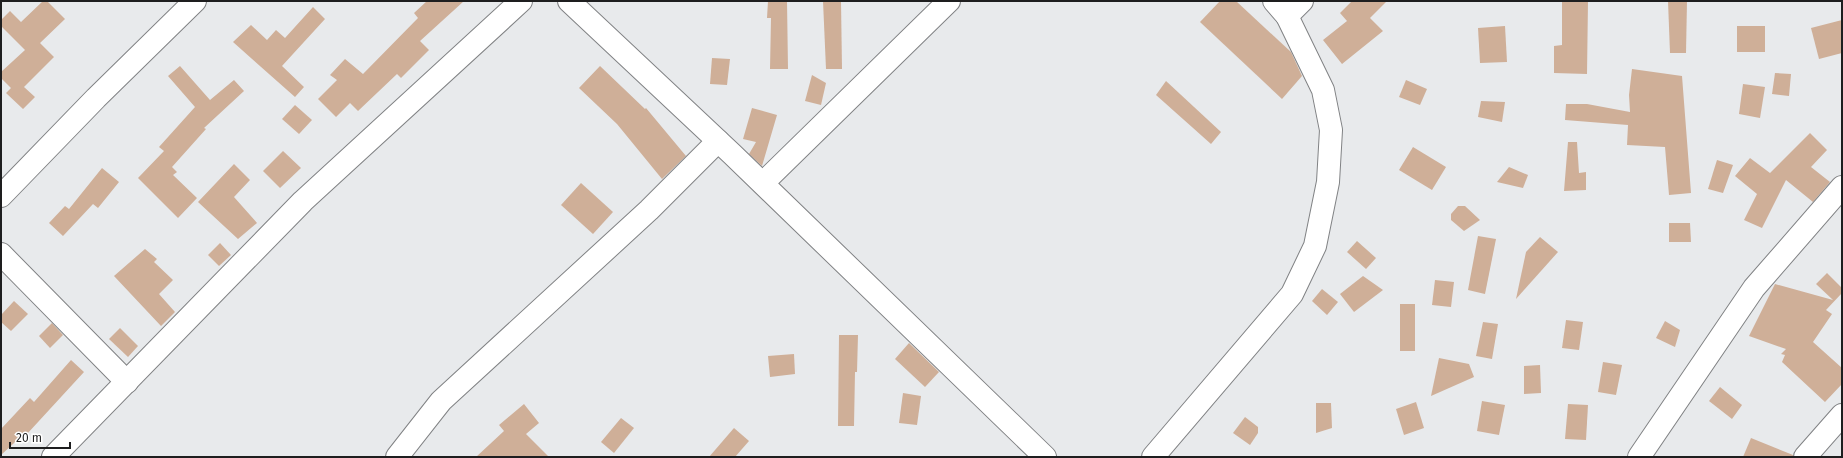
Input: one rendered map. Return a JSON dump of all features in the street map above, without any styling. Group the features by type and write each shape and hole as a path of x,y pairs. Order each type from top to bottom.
{"street":[{"path":"1,196 96,98 195,1"},
{"path":"53,457 303,201 521,1"},
{"path":"569,1 763,183 1045,457"},
{"path":"763,183 949,1"},
{"path":"1153,457 1292,294 1315,246 1328,182 1331,130 1323,90 1280,9 1302,1"},
{"path":"397,457 441,401 649,210 718,140"},
{"path":"1639,457 1754,288 1842,187"},
{"path":"1,254 127,382"},
{"path":"1805,457 1842,415"}],"building":[{"path":"43,1 47,1 65,19 40,43 54,57 24,87 35,97 23,109 6,93 11,88 1,78 1,72 25,50 1,26 1,20 10,11 21,22"},
{"path":"427,1 464,1 420,41 429,50 401,78 397,74 358,111 350,103 336,117 318,99 337,80 330,75 345,59 363,74 418,18 414,13"},
{"path":"768,1 787,1 788,69 770,69 771,18 767,18"},
{"path":"823,1 841,1 842,69 826,69"},
{"path":"1220,1 1236,1 1291,52 1302,76 1282,99 1200,22"},
{"path":"1352,1 1387,1 1370,18 1383,31 1342,64 1323,40 1347,21 1340,13"},
{"path":"1562,1 1588,1 1587,74 1554,73 1554,46 1562,45"},
{"path":"1668,1 1687,1 1686,53 1670,53"},
{"path":"313,7 325,19 282,66 304,87 295,97 233,42 251,25 267,40 276,30 285,38"},
{"path":"1842,20 1842,53 1819,59 1811,28"},
{"path":"1505,26 1507,62 1480,63 1478,28"},
{"path":"1737,26 1765,26 1765,52 1737,52"},
{"path":"712,58 730,59 727,85 710,84"},
{"path":"180,66 210,100 234,80 244,91 204,128 206,129 172,167 177,172 173,175 197,198 178,218 138,178 164,151 159,147 195,107 168,76"},
{"path":"600,66 645,109 646,108 686,156 662,179 617,124 579,88"},
{"path":"1632,69 1682,76 1691,193 1669,195 1665,147 1627,145 1628,125 1565,120 1566,104 1587,104 1630,112 1629,95"},
{"path":"1775,73 1791,74 1789,96 1772,94"},
{"path":"812,75 826,83 821,105 805,101"},
{"path":"1406,80 1427,89 1420,105 1399,97"},
{"path":"1166,81 1221,132 1211,144 1156,95"},
{"path":"1743,84 1765,87 1760,118 1739,114"},
{"path":"1481,101 1505,102 1502,122 1478,117"},
{"path":"295,105 312,120 299,134 282,119"},
{"path":"752,108 777,115 762,166 749,154 756,142 743,139"},
{"path":"1810,133 1827,150 1811,167 1830,182 1813,202 1786,180 1762,228 1744,220 1757,194 1735,176 1750,158 1770,173"},
{"path":"1568,142 1577,142 1579,173 1586,172 1586,190 1564,191"},
{"path":"1413,147 1446,167 1432,190 1399,170"},
{"path":"283,151 301,168 280,188 263,171"},
{"path":"1717,160 1733,165 1723,193 1708,189"},
{"path":"234,164 250,180 234,197 257,223 238,239 198,202"},
{"path":"1509,167 1528,175 1523,188 1497,182"},
{"path":"102,168 119,182 98,208 93,204 63,236 49,223 65,206 69,209"},
{"path":"581,183 613,212 593,234 561,205"},
{"path":"1458,206 1465,206 1480,220 1464,231 1451,220 1451,214"},
{"path":"1669,223 1690,223 1691,242 1669,242"},
{"path":"1478,236 1496,239 1485,294 1468,290"},
{"path":"1540,237 1558,252 1516,299 1526,252"},
{"path":"1357,241 1376,258 1366,269 1347,252"},
{"path":"220,243 231,255 219,266 208,255"},
{"path":"145,249 157,259 154,262 173,280 159,294 175,312 161,326 114,276"},
{"path":"1827,273 1842,288 1842,293 1826,310 1832,314 1813,342 1842,368 1842,384 1825,402 1782,362 1785,355 1781,354 1786,349 1749,336 1775,284 1833,300 1816,284"},
{"path":"1363,276 1383,290 1354,312 1340,294"},
{"path":"1435,280 1454,282 1451,307 1432,305"},
{"path":"1322,289 1338,302 1327,315 1312,301"},
{"path":"14,301 28,314 11,331 1,322 1,315"},
{"path":"1400,304 1415,304 1415,351 1400,351"},
{"path":"1566,320 1583,322 1579,350 1562,348"},
{"path":"1665,321 1680,330 1675,347 1656,338"},
{"path":"1483,322 1498,324 1492,359 1476,356"},
{"path":"52,323 63,335 50,348 39,336"},
{"path":"120,328 138,346 128,357 109,339"},
{"path":"839,335 858,335 857,372 855,372 854,426 838,426"},
{"path":"909,343 939,372 925,387 895,359"},
{"path":"794,354 795,374 770,377 768,356"},
{"path":"1439,358 1469,364 1474,377 1431,396"},
{"path":"71,360 84,372 27,434 26,432 1,455 1,429 30,398 34,402"},
{"path":"1603,362 1622,365 1616,395 1598,392"},
{"path":"1540,365 1541,393 1524,394 1524,366"},
{"path":"1720,387 1742,405 1732,419 1709,401"},
{"path":"903,393 921,396 917,425 899,423"},
{"path":"1482,401 1505,405 1499,435 1477,431"},
{"path":"1416,402 1424,428 1404,435 1396,409"},
{"path":"1316,403 1331,403 1332,428 1316,433"},
{"path":"524,404 539,423 526,434 549,457 476,457 504,431 499,425"},
{"path":"1568,404 1588,405 1586,440 1565,439"},
{"path":"1245,417 1258,427 1258,433 1250,445 1233,433"},
{"path":"621,418 634,428 614,453 601,442"},
{"path":"734,428 749,441 735,457 709,457"},
{"path":"1751,438 1793,455 1793,457 1743,457"}]}
